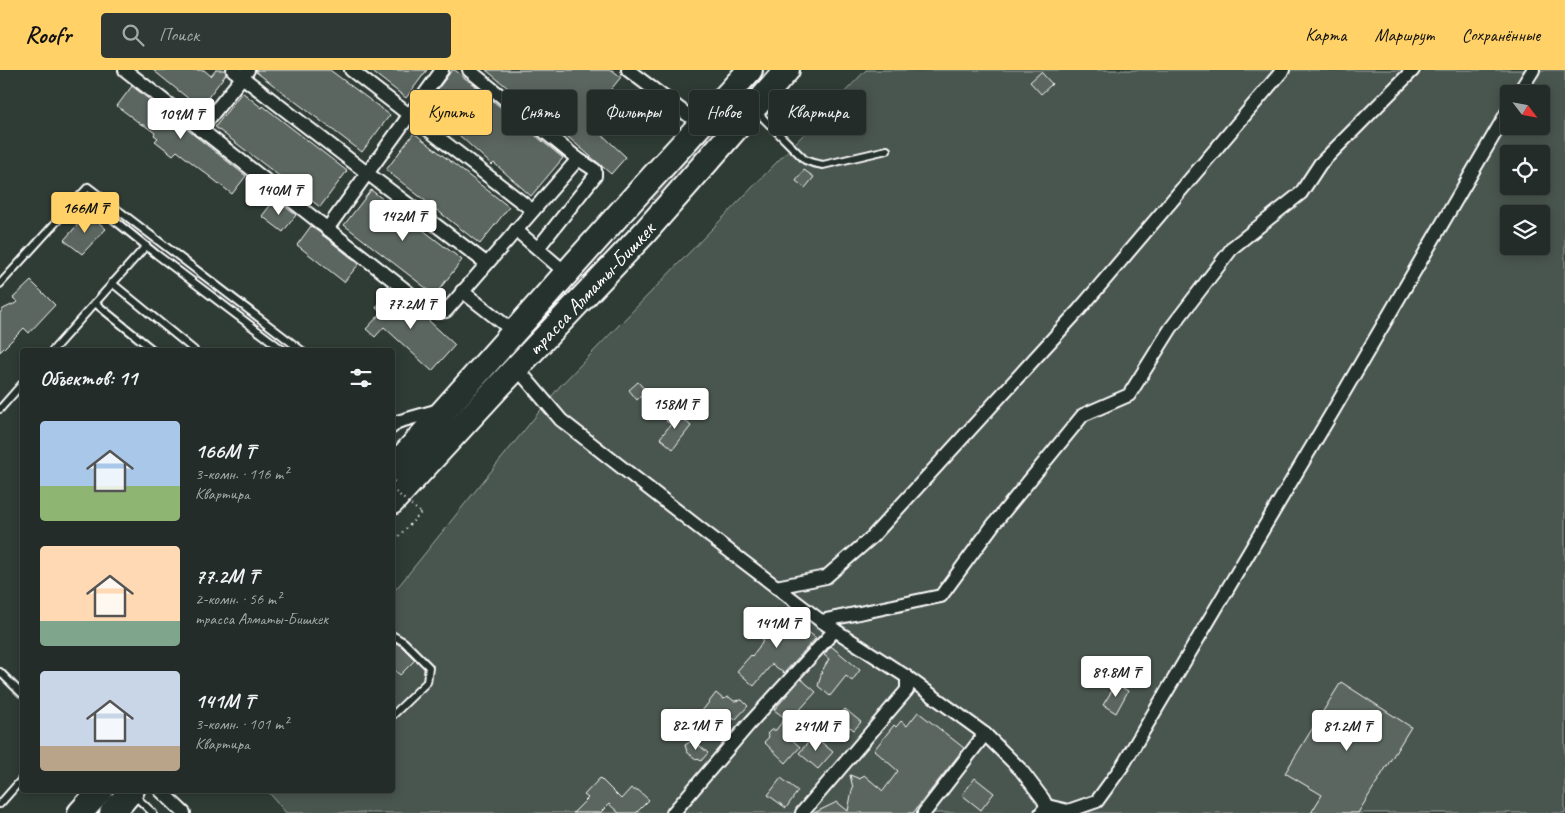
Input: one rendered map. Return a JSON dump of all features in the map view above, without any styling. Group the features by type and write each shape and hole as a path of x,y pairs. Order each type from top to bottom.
{"highway":[{"name":"трасса Алматы-Бишкек","path":"732,90 750,70"},
{"name":"трасса Алматы-Бишкек","path":"759,103 787,70"},
{"name":"трасса Алматы-Бишкек","path":"395,466 692,135"},
{"name":"трасса Алматы-Бишкек","path":"395,499 645,232 731,135"},
{"path":"621,212 645,232"},
{"path":"80,813 98,793"},
{"path":"112,813 129,793"}],"street":[{"path":"125,70 426,306 437,312 446,311 578,159"},
{"path":"351,70 532,210"},
{"path":"327,229 442,70"},
{"path":"469,70 578,159 595,170 596,176 538,248"},
{"path":"628,70 689,116"},
{"path":"776,587 826,577 872,537 1080,310 1283,70"},
{"path":"821,621 941,596 993,525 1084,415 1129,395 1171,328 1233,247 1301,193 1320,164 1413,70"},
{"path":"1523,85 1532,70"},
{"path":"200,130 241,72 367,174 486,263"},
{"path":"516,368 561,420 821,621 907,677 986,734 1021,770 1046,811 1069,812 1097,801 1123,765 1500,124"},
{"path":"516,230 566,274"},
{"path":"462,291 514,332"},
{"path":"395,423 436,412 450,404"},
{"path":"673,813 750,723 835,630"},
{"path":"802,813 907,690 907,677"},
{"path":"924,813 986,734"},
{"path":"163,793 184,813"}],"lane":[{"path":"759,114 805,160 813,163 823,164 887,150"},
{"path":"0,284 88,187 298,348"},
{"path":"82,194 146,246 280,348"},
{"path":"55,348 146,246"},
{"path":"112,283 192,348"},
{"path":"95,303 151,348"},
{"path":"0,409 20,386"},
{"path":"395,637 404,642 429,667 427,682 395,713"},
{"path":"0,672 20,692"},
{"path":"0,804 20,781"},
{"path":"133,793 153,813"}],"path":[{"path":"395,491 421,513 395,540"}],"shaded area":[{"path":"768,70 779,70 759,92 759,90 749,90"},
{"path":"866,70 1565,70 1565,813 286,813 269,793 395,793 395,590 560,386 803,135 866,135 866,90 847,90"},
{"path":"708,135 719,135 656,204 651,196"}],"building":[{"path":"153,70 204,70 211,76 216,70 225,70 226,74 200,108"},
{"path":"256,70 330,70 390,115 362,152 256,72"},
{"path":"370,70 427,70 412,90 410,90 406,98"},
{"path":"452,70 455,70 480,90 437,90"},
{"path":"486,70 612,70 621,77 610,90 587,90 587,135 602,135 626,157 611,174 566,135 577,135 577,90 510,90"},
{"path":"1041,72 1052,84 1041,94 1030,82"},
{"path":"132,86 246,176 232,194 177,151 173,155 155,141 158,138 154,135 155,133 117,106"},
{"path":"242,92 347,171 320,207 215,127"},
{"path":"492,100 502,108 502,135 535,135 563,158 531,196 494,163 492,165 459,135 492,135"},
{"path":"412,135 417,135 509,207 480,244 386,170"},
{"path":"804,170 814,177 805,188 796,181"},
{"path":"371,190 462,260 435,295 344,225"},
{"path":"275,199 296,215 283,232 262,216"},
{"path":"88,213 106,229 82,254 64,240"},
{"path":"311,226 359,264 344,282 297,245"},
{"path":"31,281 55,305 29,333 24,328 0,352 0,313 3,309 18,302 13,298"},
{"path":"393,290 455,345 432,371 384,327 375,337 366,329 382,312 376,308 388,291 391,293"},
{"path":"638,382 646,391 637,400 629,390"},
{"path":"674,411 691,426 673,449 660,438 671,424 666,421"},
{"path":"785,613 816,638 784,673 772,664 754,686 737,671 762,643 765,632 773,628"},
{"path":"395,643 415,660 400,675 395,671"},
{"path":"831,646 860,670 852,681 846,676 830,696 818,686 822,671 829,659 824,655"},
{"path":"801,679 816,692 795,715 797,727 791,726 788,736 800,747 786,763 764,742 769,737 767,734 771,730 776,730 785,718 774,710"},
{"path":"1341,682 1411,727 1358,813 1311,813 1322,795 1285,773"},
{"path":"1116,684 1128,691 1116,713 1103,705"},
{"path":"716,693 723,699 729,697 734,701 742,700 748,706 735,720 733,718 718,737 695,720"},
{"path":"845,709 861,722 854,730 850,727 848,730 837,719"},
{"path":"918,712 964,748 913,813 814,813 837,802 848,811 853,788 850,775 860,779 864,775 883,791 898,771 874,750 894,725 896,727 901,721 907,726"},
{"path":"814,736 833,752 818,769 799,753"},
{"path":"693,740 708,753 701,761 687,752 685,745"},
{"path":"600,778 621,799 631,788 638,790 649,800 636,813 619,813 609,804 600,813 573,813 588,798 584,795"},
{"path":"781,778 798,791 786,808 768,795"},
{"path":"975,778 994,793 981,810 962,795"}]}
